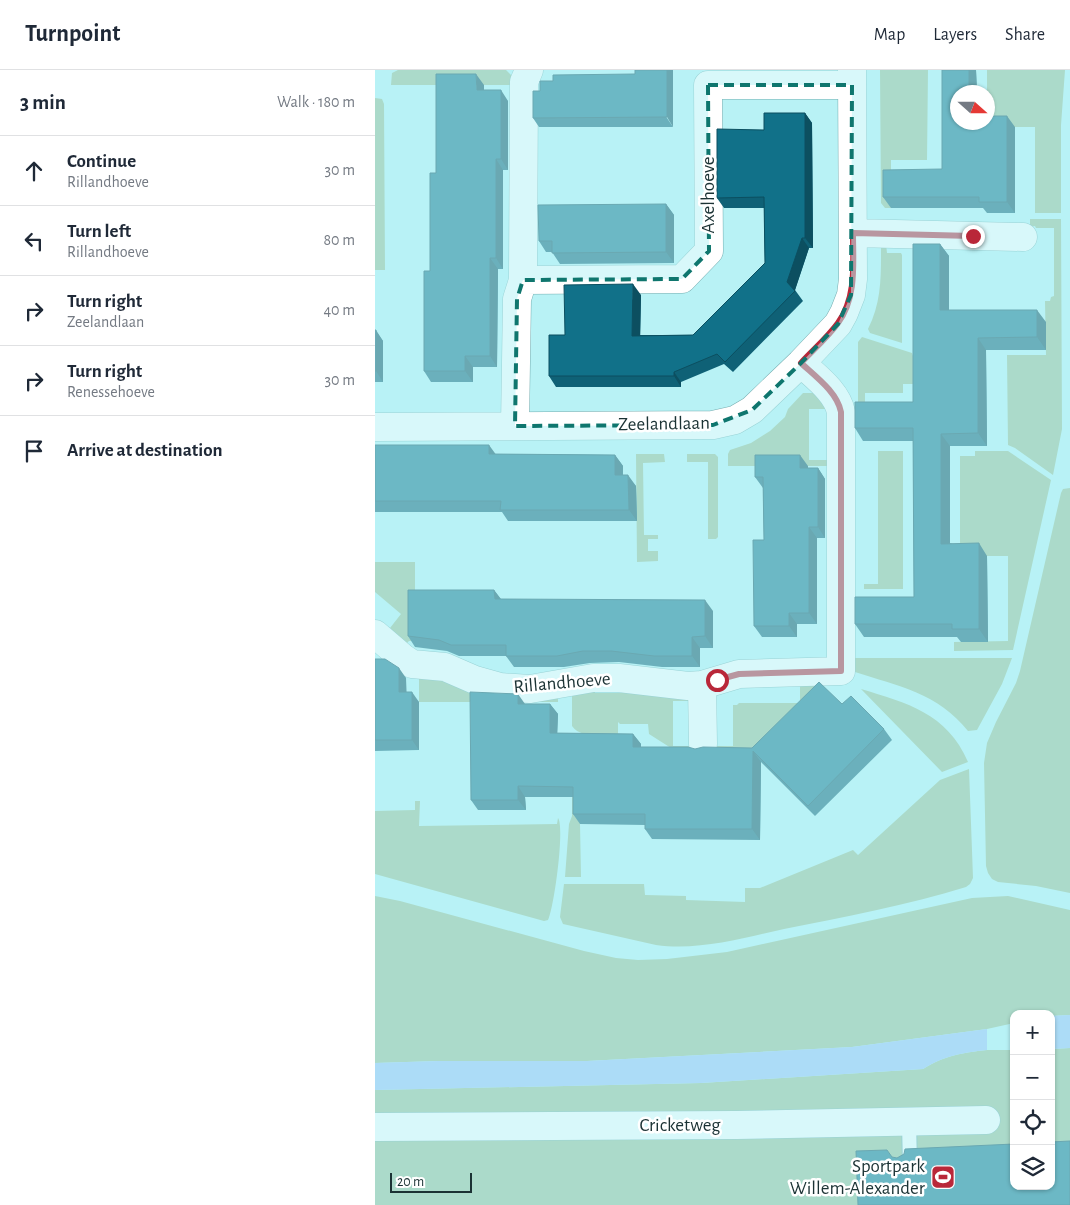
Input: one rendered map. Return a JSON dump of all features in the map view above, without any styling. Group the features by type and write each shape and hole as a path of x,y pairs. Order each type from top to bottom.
{"street":[{"path":"515,426 517,299 523,280 524,82 529,70"},
{"name":"Axelhoeve","path":"523,280 682,279 709,251 708,85 852,78"},
{"name":"Zeelandlaan","path":"375,427 713,425 735,420 752,410 801,363 837,324 851,296 853,233 852,78"},
{"path":"853,233 1023,236"},
{"name":"Rillandhoeve","path":"375,634 412,664 445,667 475,680 500,687 529,689 593,678 619,678 688,686 703,685 739,674 841,671 841,412 840,405 835,397 801,363"},
{"path":"703,685 703,744"},
{"name":"Cricketweg","path":"375,1127 735,1125 986,1120"}],"lane":[{"path":"909,1122 910,1169"}],"highlighted area":[{"path":"708,85 852,85 851,295 838,324 801,363 752,410 713,425 515,426 517,299 523,280 682,279 709,251"}],"green space":[{"path":"398,70 506,70 512,76 512,85 391,85 392,73"},
{"path":"880,70 928,70 927,160 891,160 891,208 885,208 881,203"},
{"path":"987,70 1065,70 1061,125 1061,213 1035,213 1035,127 995,127 995,85 987,85"},
{"path":"375,98 382,99 384,104 385,270 375,270"},
{"path":"1030,219 1061,219 1062,429 1053,475 1008,445 1007,355 1046,355 1045,301 1050,301 1051,297 1054,296 1054,228 1030,227"},
{"path":"886,244 887,253 901,253 902,255 902,343 870,333 868,329 873,319 878,298 881,277 881,245"},
{"path":"862,337 912,353 922,384 903,384 903,393 865,393 865,403 858,403 858,342"},
{"path":"803,393 816,393 830,409 809,409 809,460 829,460 829,466 728,466 730,450 751,443 770,431 785,417 788,409"},
{"path":"878,451 903,451 903,589 864,589 864,584 878,584"},
{"path":"975,451 1008,451 1051,480 1013,650 954,651 954,642 1008,641 1008,556 960,556 960,456 975,456"},
{"path":"636,454 664,454 665,462 643,463 644,535 658,535 658,539 648,539 648,551 658,551 658,561 637,562"},
{"path":"687,454 715,454 718,457 718,537 716,539 708,539 708,462 687,462"},
{"path":"1070,488 1070,893 1036,886 998,882 992,879 988,873 986,866 984,763 987,743 1020,671 1061,493 1063,489"},
{"path":"375,562 415,562 415,641 409,641 406,644 390,628 401,614 375,592"},
{"path":"852,658 1012,658 1002,684 977,730 968,731 956,718 930,699 916,692 851,670"},
{"path":"419,670 558,690 558,702 419,702"},
{"path":"822,683 756,749 699,749 699,746 733,746 733,705 739,703 800,703 800,684"},
{"path":"595,685 595,693 648,693 664,691 692,701 673,701 673,746 692,746 692,749 671,748 649,734 648,724 620,724 618,722 618,735 587,735 576,730 572,726 572,688"},
{"path":"861,689 894,699 924,712 949,732 968,762 942,772"},
{"path":"572,743 580,824 581,877 565,877 569,824 572,816"},
{"path":"969,769 973,878 966,887 853,915 705,945 656,945 563,924 560,917 564,884 644,884 645,895 686,896 686,900 745,902 745,888 760,888 853,850 858,855 940,780"},
{"path":"415,801 420,801 419,826 557,824 558,818 560,836 558,868 548,920 544,921 375,874 375,811 415,810"},
{"path":"375,896 400,901 584,951 616,958 638,960 667,959 727,952 972,898 1008,896 1070,910 1070,1015 1055,1016 1055,1010 1010,1010 1010,1024 987,1029 852,1047 587,1061 375,1063"},
{"path":"1070,1048 1070,1151 1055,1152 1055,1049"},
{"path":"1010,1050 1010,1154 864,1205 375,1205 375,1090 701,1083 923,1069 954,1055 969,1052"}],"water":[{"path":"1070,1015 1070,1048 1055,1049 1055,1016"},
{"path":"987,1029 987,1050 954,1055 923,1069 701,1083 375,1090 375,1063 587,1061 852,1047"}],"building":[{"path":"635,70 667,70 667,117 533,118 533,91 540,91 540,81 553,81 553,75 635,74"},
{"path":"942,70 969,70 969,85 950,85 950,130 995,130 995,116 1007,116 1007,202 979,202 979,197 883,197 883,170 942,169"},
{"path":"436,74 476,74 477,90 501,90 501,159 496,159 496,258 490,258 490,356 465,356 465,371 424,371 424,271 430,271 430,173 436,173"},
{"path":"764,113 805,113 805,238 802,238 787,282 795,291 725,362 717,354 674,372 674,376 549,376 549,335 565,335 564,285 633,284 632,336 693,335 765,263 764,197 717,198 717,129 764,130"},
{"path":"666,204 666,252 552,253 552,241 539,241 538,205"},
{"path":"913,244 940,244 940,310 1037,310 1037,337 978,338 978,433 941,434 941,544 979,543 979,629 952,629 952,624 855,624 855,597 914,597 913,428 855,428 855,402 913,402"},
{"path":"376,330 376,371 375,371"},
{"path":"375,445 489,445 489,454 615,455 615,475 628,475 629,510 500,510 501,501 375,501"},
{"path":"755,455 800,455 800,468 818,468 818,527 809,527 809,613 789,613 789,626 754,626 753,540 764,540 763,477 755,477"},
{"path":"408,590 494,590 495,599 705,600 705,636 692,637 692,656 654,656 611,651 583,651 557,656 506,656 506,645 451,645 439,640 408,636"},
{"path":"375,659 385,659 399,668 399,692 412,692 412,740 375,740"},
{"path":"819,682 842,704 851,696 884,729 808,806 753,751 752,829 645,829 645,814 573,814 573,787 518,786 518,800 471,800 470,692 518,694 518,704 550,704 550,733 633,734 633,747 752,748"},
{"name":"Sportpark Willem-Alexander","path":"1070,1141 1070,1205 858,1205 856,1151 887,1150 892,1157 897,1158 904,1154 905,1149 1010,1144 1010,1190 1055,1190 1055,1142"}],"place":[{"name":"Sportpark Willem-Alexander","path":"943,1177"}],"route":[{"path":"717,680 739,674 841,671 841,412 840,405 835,397 801,363 837,324 851,296 853,233 973,236"}]}
